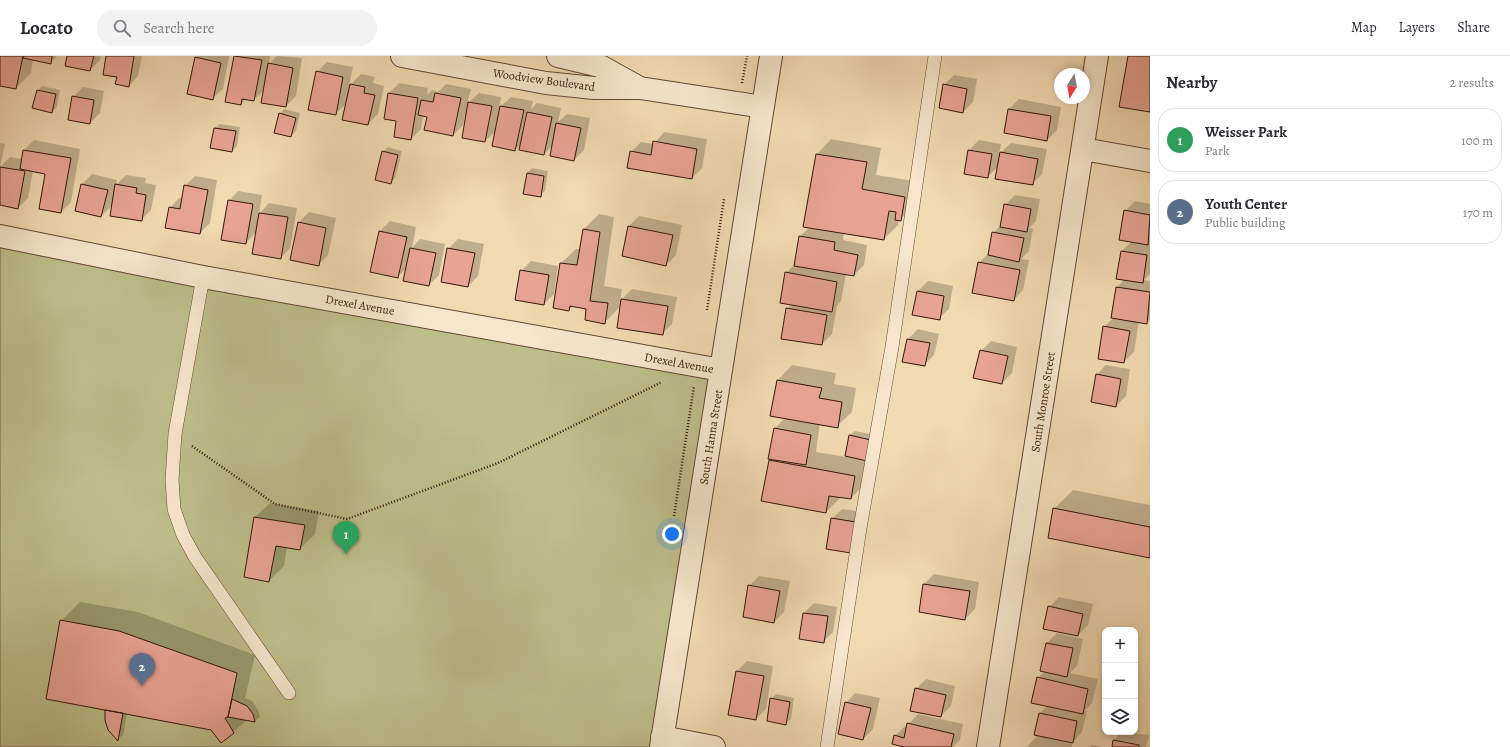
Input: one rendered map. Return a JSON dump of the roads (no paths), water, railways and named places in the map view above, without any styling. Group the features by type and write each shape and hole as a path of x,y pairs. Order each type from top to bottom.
{"street":[{"name":"Woodview Boulevard","path":"402,56 546,83 594,88 640,88 763,107"},
{"name":"Woodview Boulevard","path":"558,56 600,66 640,88"},
{"name":"South Hanna Street","path":"662,742 771,56"},
{"name":"South Monroe Street","path":"988,747 1097,56"},
{"path":"1083,148 1150,161"},
{"name":"Drexel Avenue","path":"0,236 203,277 721,370"},
{"path":"662,742 714,747"}],"lane":[{"path":"827,747 860,528 892,347 935,56"},
{"path":"203,277 175,434 172,480 174,509 183,535 195,557 288,693"}],"place":[{"name":"Weisser Park","path":"346,554"},
{"name":"Youth Center","path":"142,686"}]}
